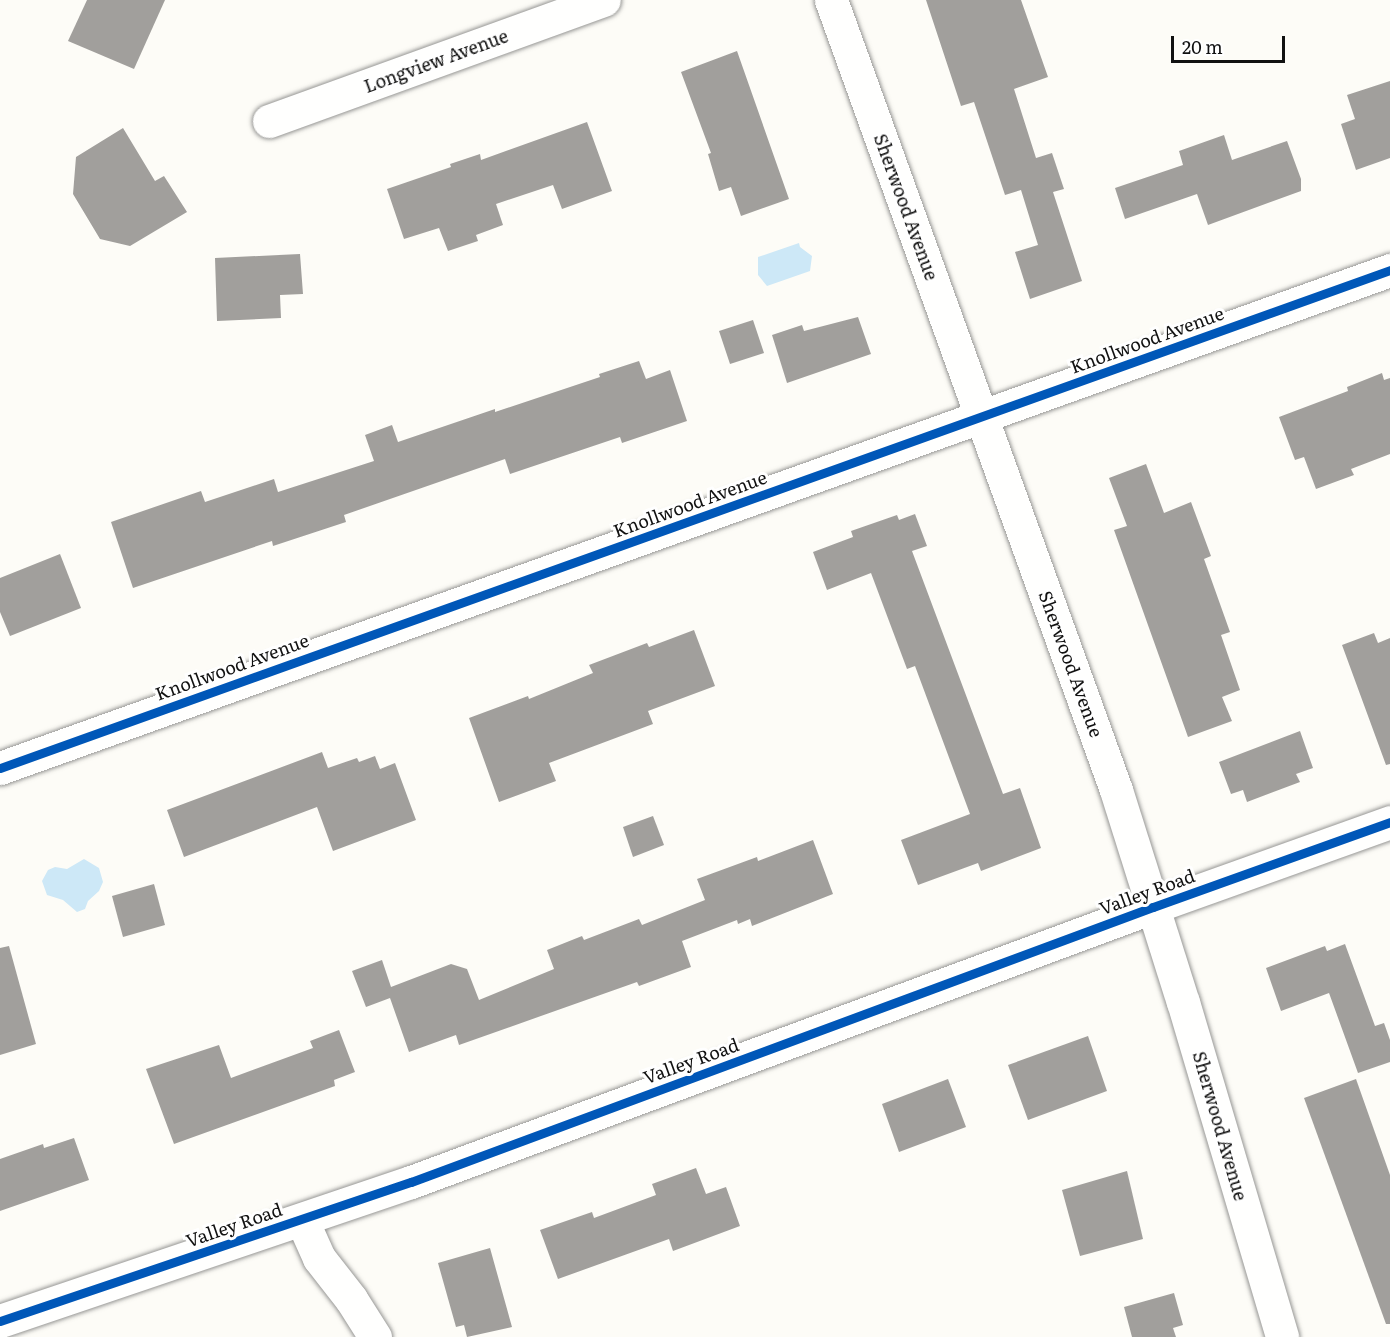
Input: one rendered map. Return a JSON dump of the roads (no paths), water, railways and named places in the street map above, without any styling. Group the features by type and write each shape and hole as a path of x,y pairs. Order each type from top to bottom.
{"street":[{"name":"Longview Avenue","path":"268,121 604,0"},
{"name":"Sherwood Avenue","path":"831,0 1116,790 1282,1337"},
{"name":"Knollwood Avenue","path":"0,768 1390,270"},
{"name":"Valley Road","path":"0,1321 411,1182 1153,907 1390,822"},
{"path":"302,1220 319,1258 351,1299 375,1337"}],"water":[{"path":"799,243 800,247 812,256 810,271 767,286 758,275 758,257"},
{"path":"84,859 99,868 103,882 99,891 88,901 85,909 77,912 63,900 47,895 42,881 48,870 55,867 67,869"}]}
